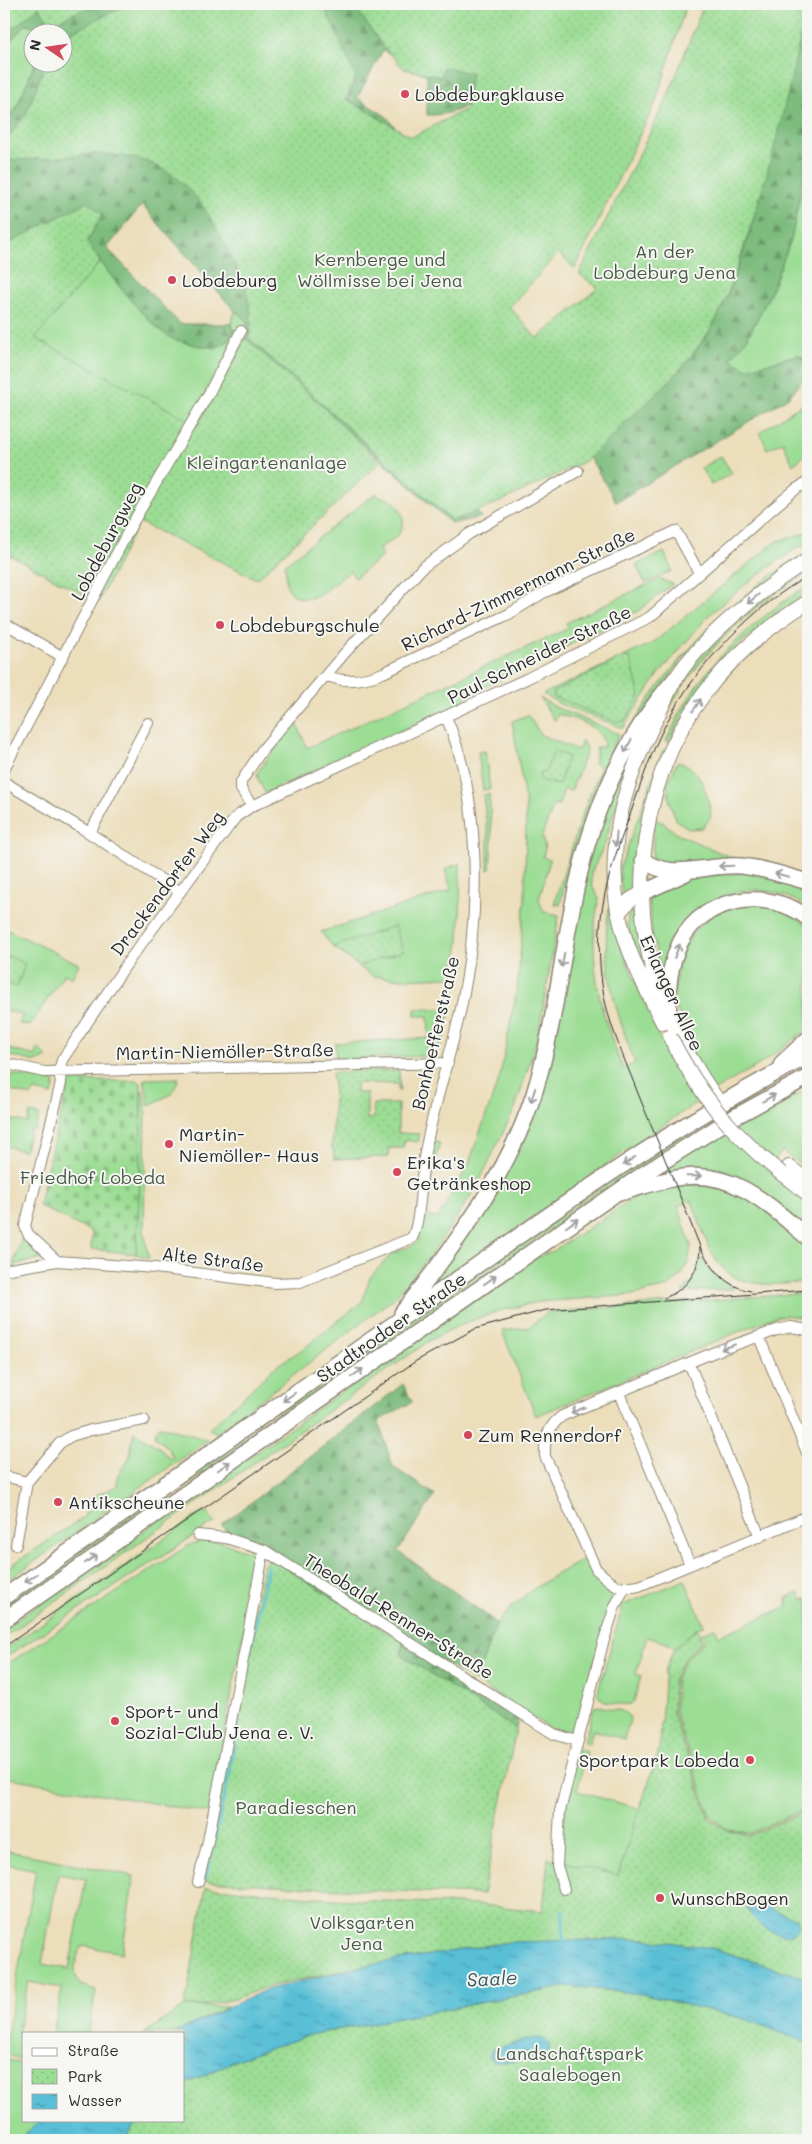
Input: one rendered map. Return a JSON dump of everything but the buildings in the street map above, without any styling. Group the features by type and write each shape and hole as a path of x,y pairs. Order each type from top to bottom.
{"main road":[{"name":"Erlanger Allee","path":"785,1170 740,1138 718,1115 692,1078 674,1036 627,946 615,883 615,856 621,807 638,756 676,678 714,636 754,598 808,560"},
{"name":"Erlanger Allee","path":"785,1170 716,1098 674,1036 649,954 642,893 643,860 656,792 670,753 693,710 714,681 748,646 772,625 808,602"},
{"path":"392,1326 478,1210 521,1127 540,1071 578,877 597,814 608,786 636,730 661,695 676,678"},
{"path":"643,860 660,868 695,870 718,866 741,866 808,882"},
{"path":"619,912 630,900 642,893 695,870"},
{"path":"669,1016 668,994 674,960 682,940 689,929 702,917 730,903 750,899 764,899 784,904 808,918"},
{"path":"759,1081 808,1039"},
{"name":"Stadtrodaer Straße","path":"4,1597 670,1134 759,1081 808,1056"},
{"name":"Stadtrodaer Straße","path":"4,1620 613,1195 729,1120 808,1077"},
{"path":"785,1170 808,1181"},
{"path":"785,1170 808,1194"},
{"path":"613,1195 684,1176 716,1177 747,1189 804,1234"}],"street":[{"name":"Lobdeburgweg","path":"4,769 132,524 209,393 238,340 241,330"},
{"path":"252,806 241,789 241,782 262,750 422,568 469,534 578,471"},
{"name":"Paul-Schneider-Straße","path":"252,806 446,717 650,617 777,505 796,489 808,482"},
{"name":"Richard-Zimmermann-Straße","path":"326,675 333,679 348,680 369,678 383,673 509,614 543,593 676,530 699,574"},
{"path":"4,623 63,657"},
{"name":"Bonhoefferstraße","path":"412,1238 416,1225 425,1152 461,1006 474,920 475,879 468,795 460,754 446,717"},
{"path":"90,834 137,740 148,723"},
{"path":"4,782 180,890"},
{"name":"Drackendorfer Weg","path":"59,1071 62,1060 130,959 180,890 230,823 252,806"},
{"name":"Martin-Niemöller-Straße","path":"4,1064 44,1072 448,1063"},
{"path":"57,1261 28,1234 25,1226 61,1083 59,1071"},
{"name":"Alte Straße","path":"4,1270 57,1261 155,1268 275,1283 300,1282 412,1238"},
{"path":"808,1330 791,1328 760,1337 689,1363 562,1416 553,1423 547,1433 544,1444 546,1456 596,1569 608,1581 624,1589 639,1586 808,1516"},
{"path":"760,1337 808,1455"},
{"path":"689,1363 760,1537"},
{"path":"619,1393 690,1565"},
{"path":"16,1545 27,1482 60,1443 71,1436 91,1430 144,1420"},
{"path":"4,1476 27,1482"},
{"name":"Theobald-Renner-Straße","path":"198,1535 230,1539 264,1550 554,1734 577,1741"},
{"path":"198,1882 208,1841 264,1550"},
{"path":"564,1889 557,1866 560,1811 603,1643 615,1606 624,1589"}],"green space":[{"path":"4,4 548,4 359,341 481,517 452,524 246,339 247,320 235,311 142,205 107,248 180,324 231,324 234,330 231,340 217,347 187,343 171,338 150,321 114,279 87,242 102,214 87,202 4,246 4,123 16,109 31,72 72,72 72,22 22,22 22,29 4,46","holes":["383,50 427,75 427,115 450,113 482,95 402,179 390,146 395,127 387,117 357,98"]},
{"path":"4,4 95,4 54,22 49,22 39,7 4,35"},
{"name":"Kernberge und Wöllmisse bei Jena","path":"129,4 323,4 356,77 346,99 412,137 466,109 471,73 443,67 442,77 404,69 383,46 353,4 807,4 772,157 732,283 710,330 694,353 673,377 616,430 618,432 583,462 502,501 451,520 249,338 251,314 249,303 233,260 206,211 181,182 149,162 106,154 17,160 4,159 4,144 26,114 42,72 72,72 72,32","holes":["686,6 702,9 666,101 579,274 598,288 537,339 510,307 558,253 575,269 656,101"]},
{"path":"807,4 808,153 791,240 769,296 747,339 730,359 747,369 797,355 808,360 808,373 789,397 616,502 587,453 649,400 678,372 713,326 728,295 740,262 762,188 790,83"},
{"path":"22,29 22,72 31,72 16,109 4,123 4,46"},
{"path":"808,153 808,360 797,355 747,369 729,359 747,339 769,296 791,240"},
{"name":"Kleingartenanlage","path":"87,202 102,214 87,242 100,262 35,338 198,425 246,339 317,401 380,462 257,579 139,522 98,602 4,552 4,246"},
{"path":"100,262 156,327 172,338 215,348 234,330 231,324 235,311 247,320 246,339 198,425 34,338"},
{"path":"801,405 808,420 808,452 793,465 783,442 767,449 760,432"},
{"path":"721,456 732,473 711,485 701,468"},
{"path":"376,493 379,497 391,500 396,505 400,510 403,523 398,535 378,549 383,556 355,578 350,571 328,589 311,598 295,596 288,588 284,565"},
{"path":"808,532 808,543 795,549 747,583 709,615 659,674 623,728 560,704 543,694 653,643 775,542"},
{"path":"664,552 672,571 645,583 636,565"},
{"path":"808,552 808,555 685,656 636,723 634,722 670,672 711,626 757,586"},
{"path":"808,567 808,572 760,605 716,645 680,690 655,738 651,737 677,689 709,649 740,619"},
{"path":"659,579 673,584 638,611 464,697 465,701 265,793 257,773 296,721 307,748 569,628 566,623"},
{"path":"808,585 808,592 751,634 714,671 693,698 669,742 666,741 693,691 718,660 746,632 776,607"},
{"path":"630,657 640,696 624,721 616,722 554,697 553,692 621,658"},
{"path":"540,698 557,708 619,734 600,775 584,818 560,905 554,904 583,812 601,767 594,763 597,747 604,747 603,740 599,734 587,724 558,714 555,721"},
{"path":"528,715 541,735 578,750 582,741 586,748 571,791 564,789 559,805 554,804 542,836 545,848 543,857 550,860 539,900 544,912 559,915 538,1037 515,1108 476,1188 434,1251 394,1298 217,1433 209,1429 276,1366 303,1349 362,1302 370,1277 392,1254 415,1244 418,1240 422,1215 438,1218 468,1166 500,1076 517,990 525,897 526,807 512,721"},
{"path":"663,750 666,750 637,890 623,901 619,870"},
{"path":"485,751 490,789 483,790 478,752"},
{"path":"554,752 568,756 559,785 542,781 539,777 541,772 545,773"},
{"path":"677,762 685,764 698,775 706,792 711,817 702,828 690,829 677,821 670,804 667,784"},
{"path":"623,767 626,768 605,844 591,873 592,886 599,898 594,942 598,985 608,1027 623,1069 635,1063 616,1006 608,968 607,928 609,908 621,947 661,1041 687,1030 673,1002 676,975 682,953 693,932 708,918 731,906 767,903 801,920 808,927 808,1029 762,1063 720,1087 641,1140 430,1291 426,1286 519,1141 593,840"},
{"path":"489,794 492,838 490,870 488,870 488,834 483,795"},
{"path":"654,819 664,823 677,834 735,859 671,866 652,858"},
{"path":"460,863 459,935 456,963 452,977 402,979 372,976 333,947 321,932 451,890 445,869"},
{"path":"747,872 808,887 808,908 783,895 758,890 746,891 721,898 699,911 683,924 672,942 662,972 652,932 648,894 694,877"},
{"path":"637,903 646,963 642,966 627,925 629,908"},
{"path":"395,926 403,951 359,966 333,947"},
{"path":"4,928 79,964 72,978 64,974 30,1026 18,1023 23,1015 4,1010"},
{"path":"4,954 25,964 17,987 4,983"},
{"path":"415,1009 450,1009 442,1045 432,1056 336,1059 335,1043 429,1038 428,1016 415,1016"},
{"path":"4,1048 36,1056 38,1048 47,1057 36,1062 4,1054"},
{"path":"399,1071 400,1091 398,1091 398,1084 356,1083 356,1093 367,1093 367,1119 374,1118 373,1104 398,1104 398,1133 420,1134 418,1142 405,1140 403,1148 389,1148 389,1157 334,1159 334,1150 332,1149 334,1097 332,1073"},
{"path":"4,1073 55,1082 52,1095 35,1091 31,1096 4,1089"},
{"path":"179,1078 172,1094 149,1105 144,1079"},
{"name":"Friedhof Lobeda","path":"70,1081 138,1081 141,1083 140,1177 136,1254 91,1249 92,1232 39,1206 52,1146"},
{"path":"757,1089 761,1095 696,1132 602,1193 4,1613 4,1604 650,1154"},
{"path":"808,1089 808,1170 782,1151 767,1169 808,1199 808,1230 745,1184 651,1175 714,1136"},
{"path":"143,1090 146,1106 144,1232 149,1258 136,1254 140,1177 141,1091"},
{"path":"30,1113 39,1115 35,1130 31,1129 24,1151 4,1146 4,1117 27,1123"},
{"path":"434,1142 440,1143 426,1196 424,1195"},
{"path":"685,1181 735,1188 808,1242 808,1282 755,1283 731,1275 721,1267 713,1255 691,1200 678,1206 691,1246 688,1263 680,1277 668,1287 633,1295 539,1302 499,1311 462,1324 432,1339 4,1637 4,1629 508,1275 538,1257 553,1251 647,1191"},
{"path":"24,1236 48,1257 13,1265"},
{"path":"702,1258 711,1273 733,1289 682,1292 693,1280"},
{"path":"808,1293 808,1318 784,1315 772,1318 536,1416 502,1331 529,1327 548,1312"},
{"path":"403,1384 412,1402 378,1421 393,1467 435,1495 398,1551 497,1623 475,1681 228,1535 222,1525"},
{"path":"160,1426 208,1440 4,1583 4,1570 83,1518 94,1496 117,1486 117,1476 129,1459 134,1432 160,1448 170,1459 173,1457 167,1447 155,1437 156,1430"},
{"path":"205,1510 215,1522 4,1658 4,1650"},
{"name":"Sport- und Sozial-Club Jena e. V.","path":"206,1540 222,1542 258,1555 209,1813 4,1777 4,1666 189,1545"},
{"path":"585,1559 592,1572 610,1587 613,1599 578,1721 566,1733 551,1729 475,1681 491,1635 506,1613 538,1586"},
{"name":"Paradieschen","path":"273,1560 403,1642 401,1655 516,1729 483,1894 360,1890 204,1881 263,1566 267,1561"},
{"path":"685,1580 704,1626 697,1628 674,1648 667,1643 647,1637 636,1674 641,1676 634,1701 631,1704 617,1704 600,1698 597,1695 623,1605"},
{"name":"Sportpark Lobeda","path":"799,1593 802,1600 808,1598 808,1808 751,1833 728,1830 710,1816 675,1713 676,1678 687,1657 705,1641 702,1633 715,1628 719,1636 788,1606 786,1598"},
{"name":"Volksgarten Jena","path":"697,1628 702,1641 686,1656 674,1678 673,1713 709,1818 728,1831 751,1835 808,1810 808,1979 712,1948 645,1939 509,1942 368,1965 266,1987 234,1999 203,2006 185,2006 206,1887 333,1899 481,1905 543,1911 548,1858 618,1875 659,1750 665,1671 674,1648"},
{"path":"403,1642 519,1716 516,1729 401,1655"},
{"path":"598,1706 622,1711 629,1716 630,1720 624,1739 593,1730 589,1744 584,1742 594,1707"},
{"path":"578,1749 587,1752 577,1791 640,1809 618,1876 561,1861 561,1827"},
{"path":"4,1850 134,1876 122,1953 83,1946 76,1960 75,1970 80,1985 96,1990 88,2032 53,2032 62,1988 28,1982 18,2031 22,2035 22,2059 4,2054 4,2040 6,2040 36,1870 6,1864 4,1875","holes":["58,1874 86,1879 69,1969 42,1964"]},
{"name":"Landschaftspark Saalebogen","path":"569,1986 641,1994 745,2019 808,2043 808,2140 475,2140 445,2137 405,2140 126,2140 136,2122 185,2122 185,2085 236,2060 309,2035"},
{"path":"185,2006 227,2007 177,2032 146,2032"},
{"path":"4,2059 22,2064 22,2122 40,2122 18,2140 4,2140"}],"water":[{"path":"747,1900 797,1919 799,1926 793,1934 785,1935 762,1926 751,1914"},
{"name":"Saale","path":"645,1939 712,1948 808,1979 808,2043 745,2019 641,1994 569,1986 309,2035 236,2060 185,2085 185,2032 177,2032 265,1990 368,1965 509,1942"},
{"path":"535,2038 544,2039 550,2046 543,2055 499,2062 491,2059 492,2049"},
{"path":"40,2122 136,2122 126,2140 18,2140"}],"waterway":[{"path":"206,1877 229,1775 248,1661 268,1566"},
{"path":"563,1910 563,1945"}],"tram line":[{"path":"751,1291 734,1286 721,1276 710,1264 701,1249 639,1096 617,1041 604,998 600,960 601,916 609,876 643,777 662,731 680,699 711,658 748,620 788,588 808,576"},
{"path":"664,1298 679,1290 690,1278 697,1264 700,1247"},
{"path":"4,1647 416,1361 475,1329 546,1310 808,1290"}],"place":[{"name":"Lobdeburgklause","path":"405,94"},
{"name":"Lobdeburg","path":"172,280"},
{"name":"Lobdeburgschule","path":"220,625"},
{"name":"Martin- Niemöller- Haus","path":"169,1144"},
{"name":"Erika's Getränkeshop","path":"397,1172"},
{"name":"Zum Rennerdorf","path":"468,1435"},
{"name":"Antikscheune","path":"58,1502"},
{"name":"Sport- und Sozial-Club Jena e. V.","path":"115,1721"},
{"name":"Sportpark Lobeda","path":"750,1760"},
{"name":"WunschBogen","path":"660,1898"}],"park label":[{"name":"An der Lobdeburg Jena","path":"665,261"}]}
